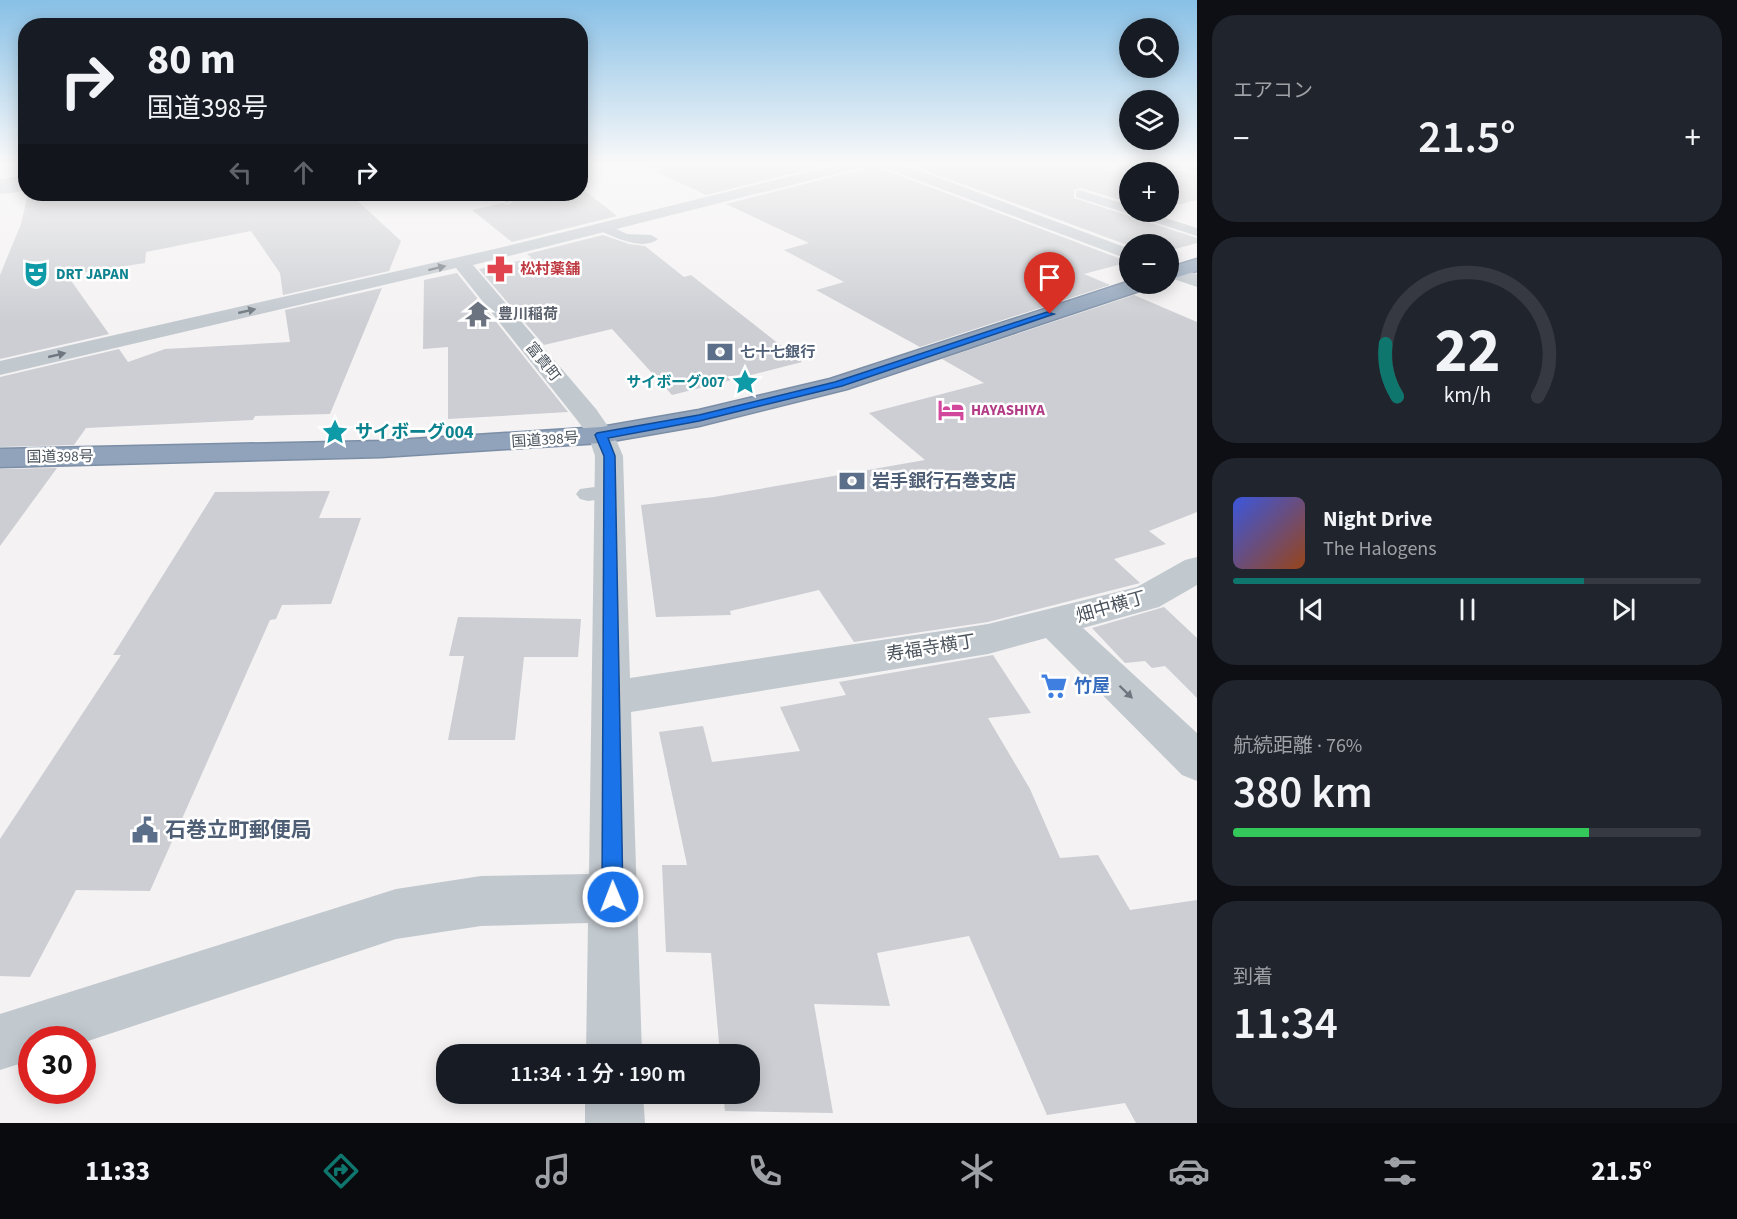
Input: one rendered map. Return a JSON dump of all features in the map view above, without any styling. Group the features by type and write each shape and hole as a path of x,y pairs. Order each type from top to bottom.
{"highway":[{"path":"1179,270 1197,265"},
{"name":"国道398号","path":"0,458 381,449 548,441 601,435 699,418 838,384 1119,291"}],"street":[{"path":"0,368 648,217"},
{"path":"1030,217 1119,251"},
{"name":"富貴町","path":"461,262 601,435"},
{"path":"1179,274 1197,280"},
{"path":"601,435 609,456 599,493 610,698 614,1044"},
{"name":"畑中横丁","path":"1054,622 1147,598 1197,569"},
{"path":"1054,622 1197,760"},
{"name":"寿福寺横丁","path":"610,698 988,639 1054,622"},
{"path":"0,1042 396,914 481,901 613,897"},
{"path":"614,1104 615,1123"}],"lane":[{"path":"1166,222 1197,232"},
{"path":"606,228 624,238 651,239"}],"building":[{"path":"23,217 375,217 401,241 389,271 283,295 280,273 251,231 146,252 145,263 67,275 109,334 0,359 0,275"},
{"path":"481,217 611,217 512,242"},
{"path":"755,217 1011,217 1119,258 1119,265 1084,274 1110,285 920,347 816,290 844,282 784,250 809,243"},
{"path":"1053,217 1119,217 1119,222 1148,222 1197,238 1197,243 1179,248 1179,234 1119,234 1119,242"},
{"path":"603,235 629,244 645,246 684,277 691,275 802,362 672,395 612,329 544,345 479,269 532,258 527,254"},
{"path":"457,273 568,412 448,419 448,347 423,349 424,280"},
{"path":"382,288 330,414 255,416 253,420 86,428 74,445 0,447 0,377 119,349 128,362 165,349 290,342 285,310"},
{"path":"1134,295 1197,322 1197,512 1149,531 1166,544 1114,559 1140,583 988,622 854,642 819,590 730,611 731,615 656,617 641,505 714,497 925,460 869,413 984,383 942,359"},
{"path":"57,468 0,546 0,469"},
{"path":"330,491 319,518 361,518 331,604 282,605 276,619 270,620 150,891 76,890 30,977 0,976 0,839 121,655 113,655 215,492"},
{"path":"1164,607 1197,638 1197,698 1165,666 1152,668 1145,661 1125,663 1092,628"},
{"path":"458,617 581,619 578,657 524,657 515,740 448,740 464,656 449,656"},
{"path":"993,655 1031,713 988,718 1030,789 1060,858 1098,855 1130,910 1197,900 1197,1123 1136,1123 1125,1103 1047,1115 969,936 877,953 890,1006 814,1004 833,1113 725,1111 724,1104 760,1104 760,1044 719,1044 711,953 666,952 662,865 687,865 659,732 703,726 712,762 800,751 780,707 846,695 839,682"}],"place":[{"name":"松村薬舗","path":"500,269"},
{"name":"DRT JAPAN","path":"36,274"},
{"name":"豊川稲荷","path":"478,314"},
{"name":"七十七銀行","path":"720,352"},
{"name":"サイボーグ007","path":"745,382"},
{"name":"HAYASHIYA","path":"951,410"},
{"name":"サイボーグ004","path":"335,432"},
{"name":"岩手銀行石巻支店","path":"852,481"},
{"name":"竹屋","path":"1054,686"},
{"name":"石巻立町郵便局","path":"145,830"}],"route":[{"path":"613,897 609,456 601,435 699,418 838,384 1050,314"}]}
